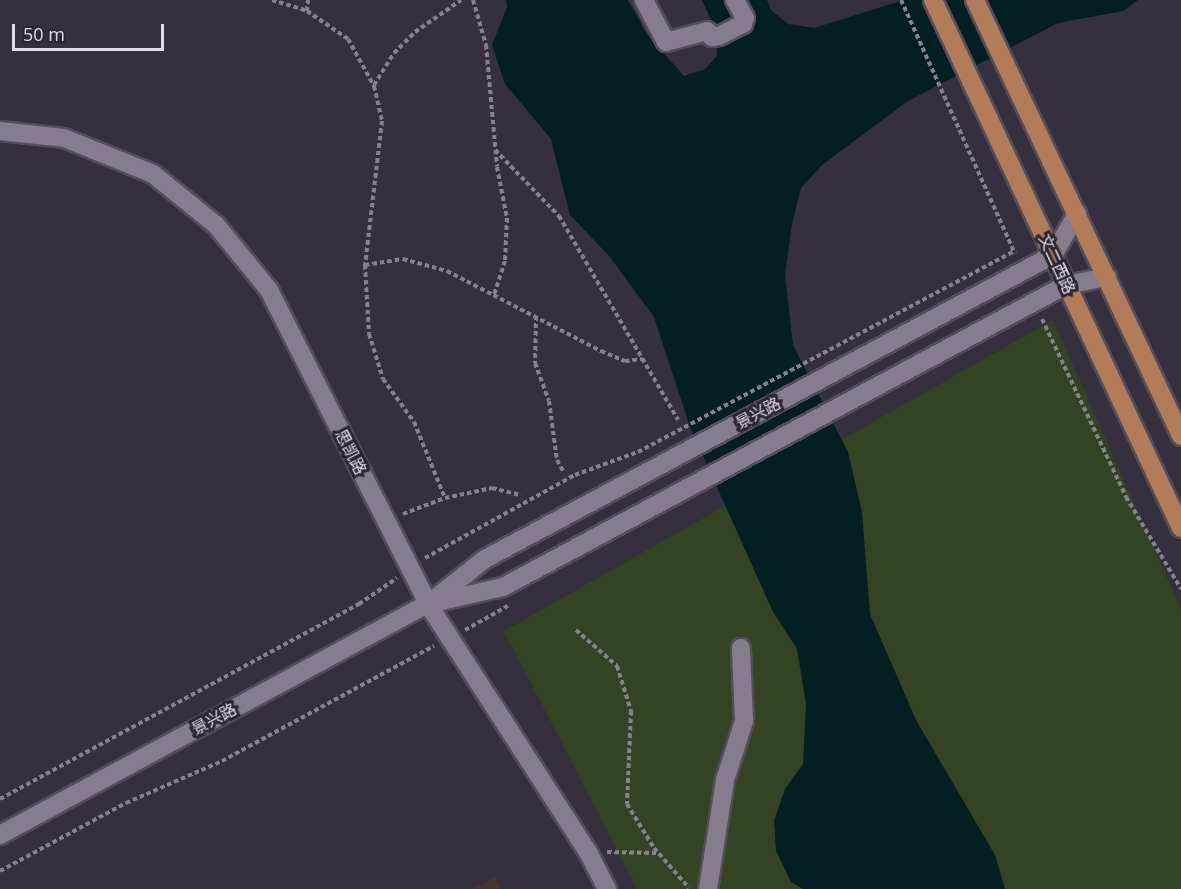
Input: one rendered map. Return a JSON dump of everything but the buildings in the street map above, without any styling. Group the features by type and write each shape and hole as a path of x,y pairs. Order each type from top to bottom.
{"main road":[{"name":"文二西路","path":"933,0 1181,528"},
{"path":"975,0 1181,436"}],"street":[{"path":"644,0 666,42 707,31 712,37 719,36 743,24 745,18 735,0"},
{"name":"思凯路","path":"0,131 64,138 153,174 216,225 269,290 428,604 588,852 607,889"},
{"path":"1053,255 1077,214"},
{"name":"景兴路","path":"0,835 428,604 485,559 1053,255"},
{"name":"景兴路","path":"428,604 503,587 1066,285 1107,277"},
{"path":"708,889 725,780 744,721 741,648"}],"path":[{"path":"272,0 308,11 348,39 374,86 382,120 365,265 369,334 383,379 414,422 445,498"},
{"path":"308,0 308,11"},
{"path":"374,86 394,53 415,32 461,0"},
{"path":"472,0 486,45 495,150 507,218 505,261 494,295"},
{"path":"901,0 1023,272"},
{"path":"495,150 559,216 678,420"},
{"path":"0,799 359,604 410,568 575,475 638,452 1014,251"},
{"path":"365,265 390,259 414,262 447,271 625,361 643,359"},
{"path":"1035,301 1126,497 1181,589"},
{"path":"536,316 535,363 549,401 557,460 563,471"},
{"path":"386,521 445,498 492,488 521,495"},
{"path":"0,871 126,802 222,762 513,604"},
{"path":"576,630 617,666 625,687 633,735 626,783 627,804 659,853 690,889"},
{"path":"588,852 659,853"}],"shaded area":[{"path":"506,0 628,0 646,33 684,76 705,69 717,56 716,31 702,0 767,0 771,10 788,24 814,28 904,0 1138,0 1123,11 1058,23 908,101 822,165 801,188 792,224 785,275 793,345 848,452 862,512 870,614 916,720 995,855 1005,889 803,889 791,882 776,851 774,821 785,789 803,764 806,704 797,649 773,612 690,427 654,317 610,257 570,215 551,139 505,84 492,45 507,7"},
{"path":"495,877 501,889 472,889"}],"green space":[{"path":"1053,320 1181,609 1181,889 637,889 504,631"}]}
